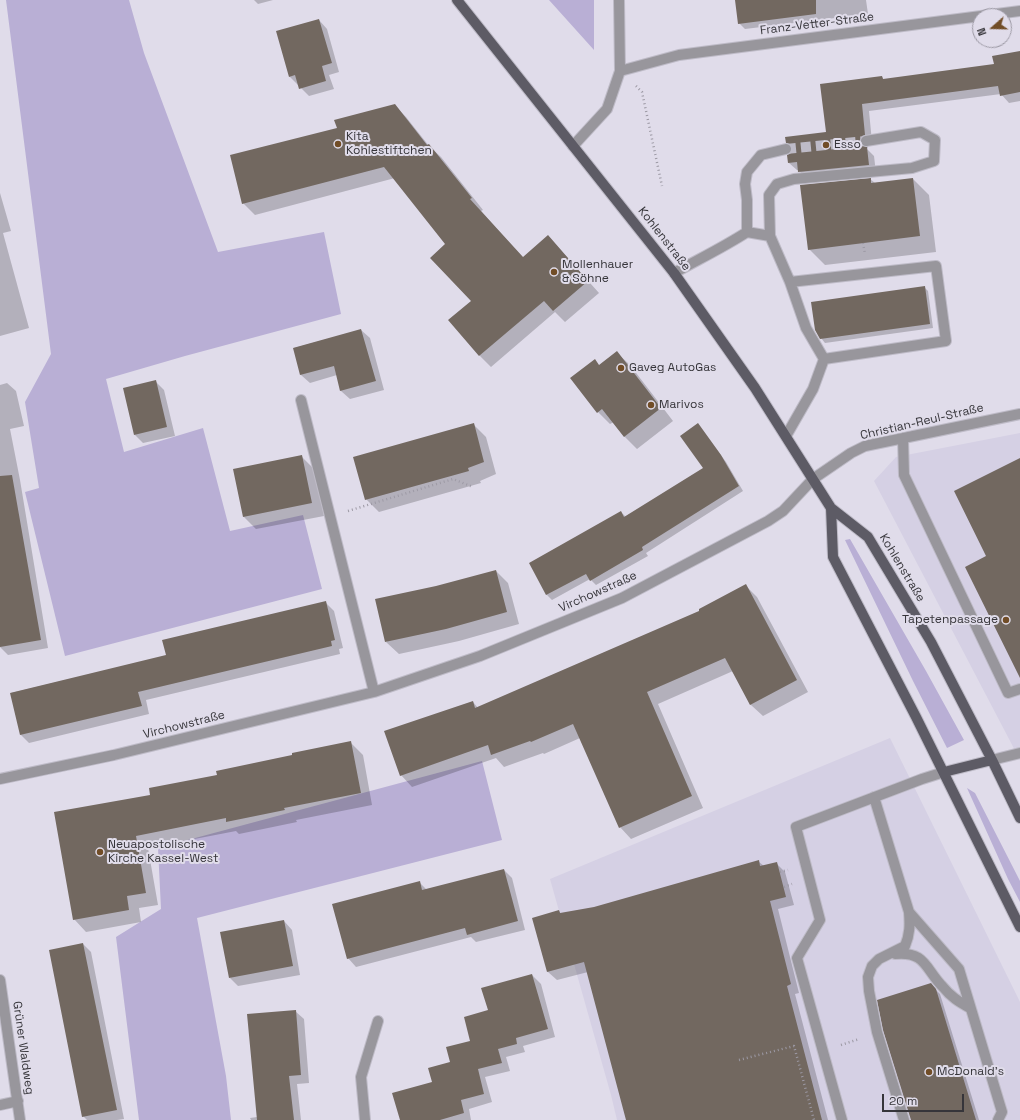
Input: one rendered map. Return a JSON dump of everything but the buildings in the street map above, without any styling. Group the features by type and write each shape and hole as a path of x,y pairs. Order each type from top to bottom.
{"main road":[{"name":"Kohlenstraße","path":"457,0 674,273 755,388 831,508 868,537 931,642 1020,818"},
{"path":"831,508 832,557 944,772 1020,927"},
{"path":"944,772 992,760"}],"street":[{"path":"573,146 606,109 620,71 619,0"},
{"name":"Franz-Vetter-Straße","path":"620,71 679,55 1020,11"},
{"path":"824,359 806,328 790,282 770,236 769,195 777,184 794,179 912,168 934,161 935,140 921,132 866,141"},
{"path":"747,232 747,200 745,184 747,172 760,155 786,149"},
{"path":"674,273 723,247 747,232 770,236"},
{"path":"790,282 936,266 946,341 824,359"},
{"path":"786,436 813,389 824,359"},
{"path":"301,400 374,692"},
{"name":"Christian-Reul-Straße","path":"813,479 851,453 865,446 1020,414"},
{"path":"903,438 904,475 1008,693 1020,688"},
{"name":"Virchowstraße","path":"0,779 114,755 374,692 480,656 622,598 768,522 783,510 813,479"},
{"path":"992,760 1020,754"},
{"path":"842,1120 797,958 820,920 796,827 944,772"},
{"path":"874,797 909,912 909,937 905,946 892,954 879,959 872,966 868,977 869,992 877,1032 904,1120"},
{"path":"909,912 958,969 1002,1112 998,1120"},
{"path":"892,954 907,953 923,960 946,991 955,1000 970,1008"},
{"name":"Grüner Waldweg","path":"0,980 20,1120"},
{"path":"365,1120 360,1077 378,1021"},
{"path":"0,1105 18,1101"}],"path":[{"path":"620,71 642,92 662,186"},
{"path":"330,517 453,479 473,487"},
{"path":"739,1060 794,1046 814,1120"}],"shaded area":[{"path":"6,0 129,0 144,53 218,252 324,232 341,314 106,379 124,452 203,428 230,531 303,515 322,589 65,656 25,492 39,488 25,402 51,354"},
{"path":"549,0 594,0 594,50"},
{"path":"1020,433 1020,760 874,481 896,457"},
{"path":"850,539 964,740 947,748 845,540"},
{"path":"890,738 1020,1002 1020,1120 617,1120 550,879"},
{"path":"482,761 502,840 197,918 226,1076 231,1120 139,1120 116,937 161,909 158,848"},
{"path":"967,788 975,793 1020,881 1020,902 1008,879"}],"tunnel":[{"path":"786,149 866,141"}],"place":[{"name":"Kita Kohlestiftchen","path":"338,144"},
{"name":"Esso","path":"826,145"},
{"name":"Mollenhauer & Söhne","path":"554,272"},
{"name":"Gaveg AutoGas","path":"621,368"},
{"name":"Marivos","path":"651,405"},
{"name":"Tapetenpassage","path":"1006,620"},
{"name":"Neuapostolische Kirche Kassel-West","path":"100,852"},
{"name":"McDonald's","path":"929,1072"}]}
